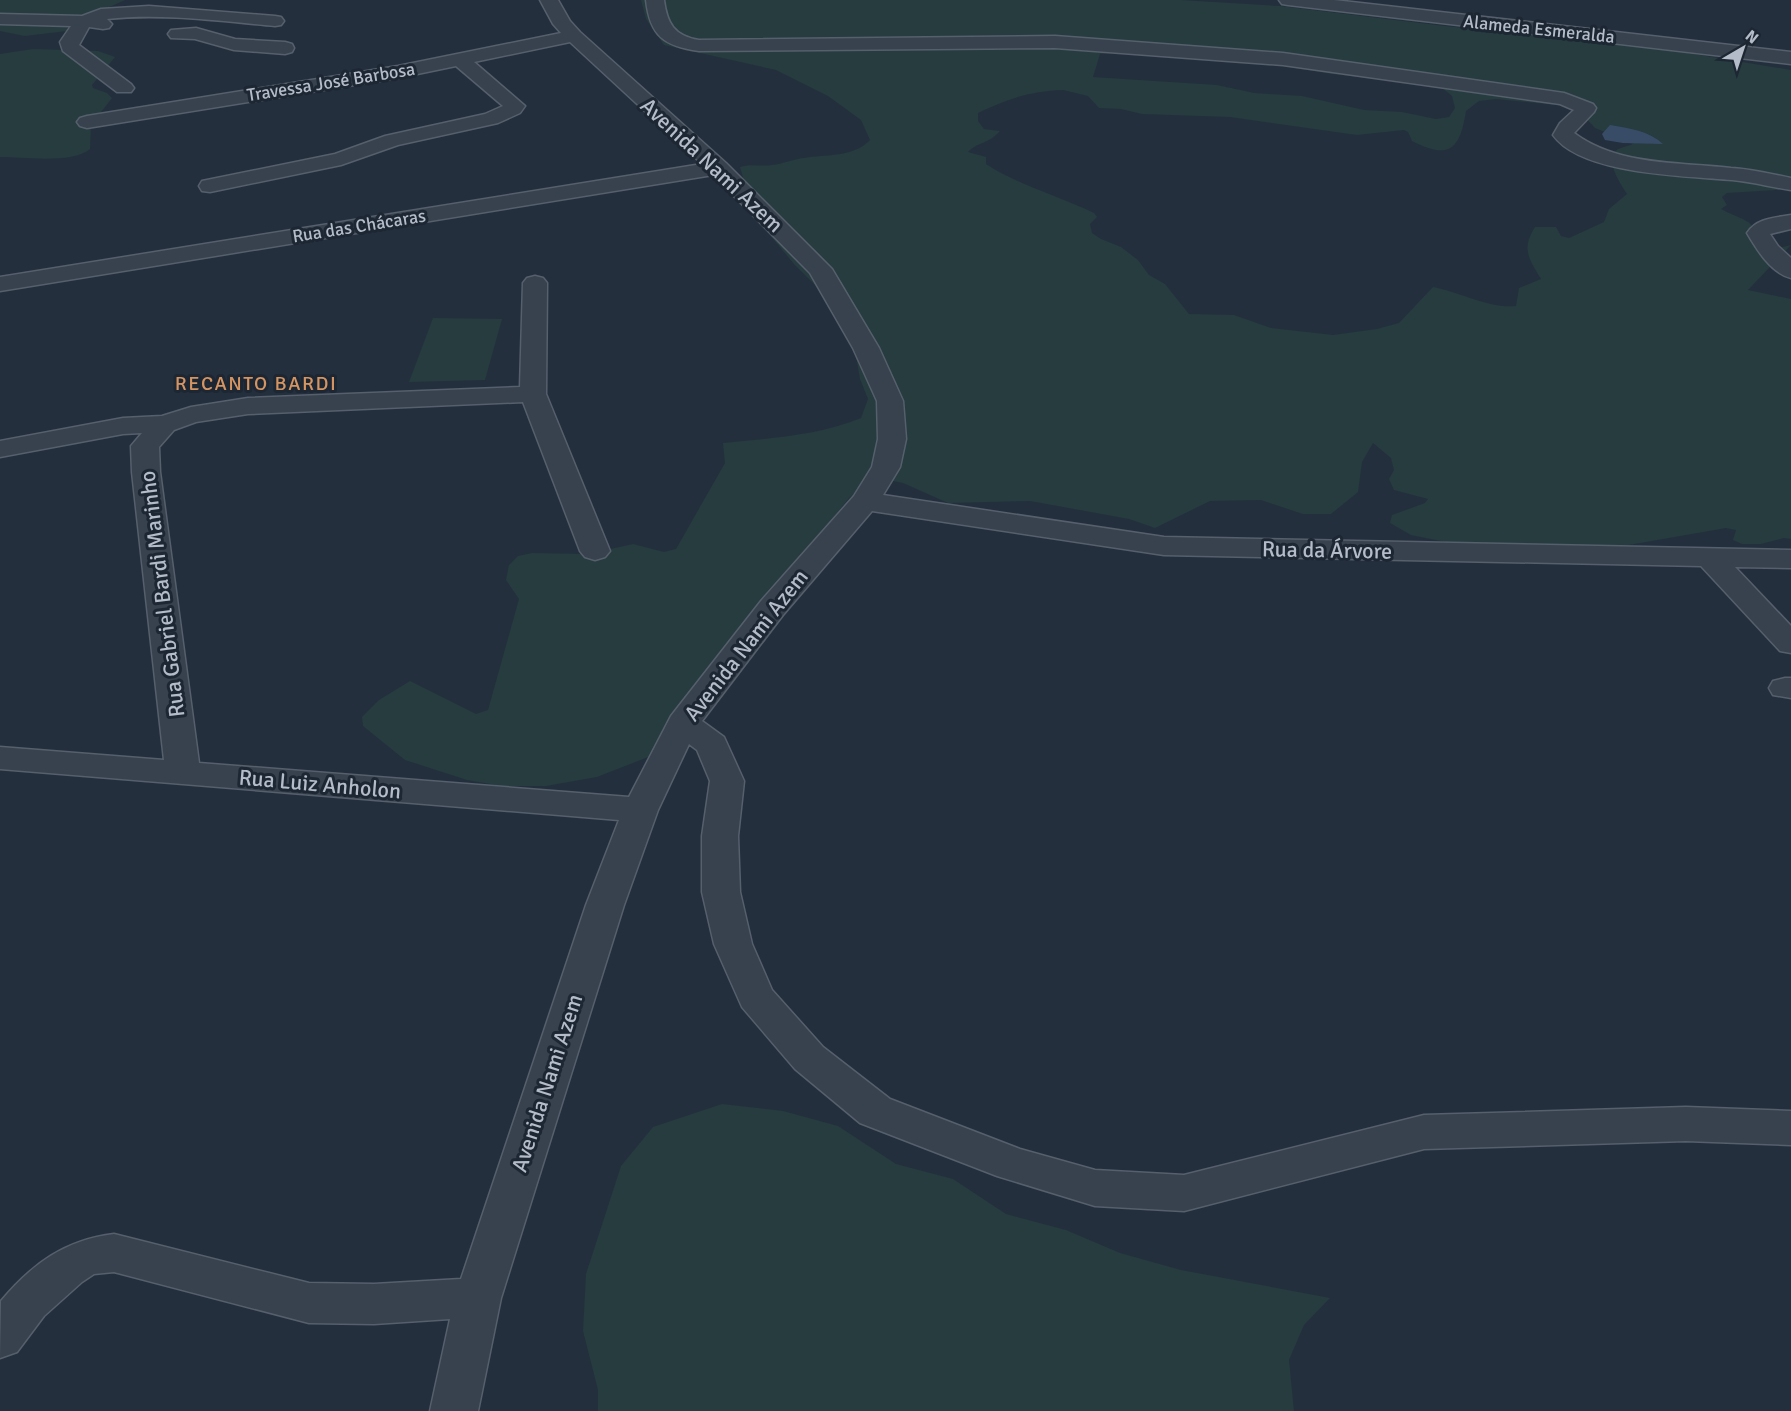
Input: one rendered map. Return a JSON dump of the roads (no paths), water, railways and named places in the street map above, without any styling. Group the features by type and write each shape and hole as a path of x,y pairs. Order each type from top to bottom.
{"street":[{"name":"Avenida Nami Azem","path":"454,1411 478,1298 602,915 640,810 683,723 772,608 865,501 886,468 892,439 890,401 866,348 820,269 718,168 574,36 562,24 549,0"},
{"path":"655,0 660,26 672,39 694,45 726,47 1055,42 1283,59 1564,99 1586,108 1585,112 1566,126 1563,135 1570,141 1608,160 1736,174 1791,184"},
{"name":"Alameda Esmeralda","path":"1288,0 1791,58"},
{"path":"124,88 70,47 69,42 85,21 104,15 132,11 275,21"},
{"path":"187,33 215,16"},
{"path":"0,19 85,21 132,29"},
{"path":"234,44 204,53 161,38 187,33 205,35 234,44 285,48"},
{"name":"Travessa José Barbosa","path":"87,122 398,72 574,36"},
{"path":"1691,46 1728,42 1791,43"},
{"path":"210,186 341,159 392,140 491,119 513,110 514,106 460,60"},
{"name":"Rua das Chácaras","path":"0,284 718,168"},
{"path":"1791,222 1761,228 1758,233 1769,250 1791,271"},
{"path":"535,283 533,394 595,551"},
{"path":"0,448 123,426 165,424 191,415 248,406 533,394"},
{"name":"Rua Gabriel Bardi Marinho","path":"165,424 145,446 146,472 183,772"},
{"name":"Rua da Árvore","path":"865,501 1164,546 1791,559"},
{"path":"1709,557 1791,644"},
{"path":"683,723 712,745 727,781 720,836 721,892 733,944 756,997 809,1059 875,1111 1012,1164 1095,1188 1184,1193 1424,1132 1686,1124 1791,1128"},
{"name":"Rua Luiz Anholon","path":"0,758 640,810"},
{"path":"0,1338 48,1282 67,1267 89,1256 114,1253 309,1303 374,1304 478,1298"}],"water":[{"path":"1610,125 1645,133 1663,144 1605,140 1602,134"}],"district":[{"name":"RECANTO BARDI","path":"256,383"}]}
